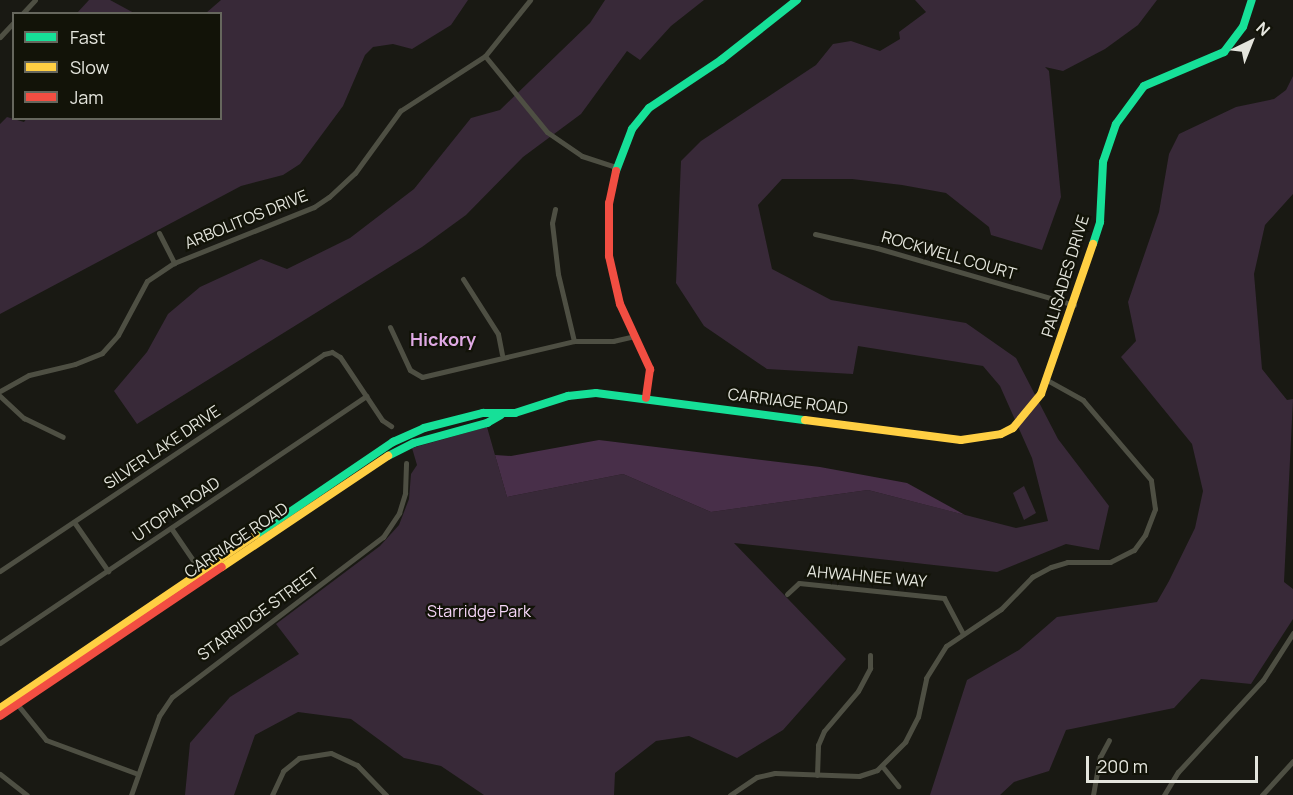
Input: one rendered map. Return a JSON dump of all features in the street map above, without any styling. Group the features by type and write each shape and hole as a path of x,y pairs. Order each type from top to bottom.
{"street":[{"path":"24,12 35,0"},
{"name":"ARBOLITOS DRIVE","path":"0,393 29,375 75,364 102,352 118,335 147,281 174,263 314,207 355,173 388,125 411,101 485,56 531,0"},
{"path":"646,398 650,369 620,304 609,256 609,203 616,167 632,129 649,108 721,60 797,0"},
{"name":"PALISADES DRIVE","path":"1047,381 1100,222 1103,162 1116,124 1144,86 1224,52 1243,27 1252,0"},
{"path":"0,37 12,24"},
{"path":"485,56 547,132 582,156 616,167"},
{"path":"555,209 552,224 558,274 574,341"},
{"path":"159,233 174,263"},
{"name":"ROCKWELL COURT","path":"815,234 877,248 1074,305"},
{"path":"463,279 498,334 502,356"},
{"path":"390,327 393,342 415,376 574,341 613,341 634,336"},
{"name":"SILVER LAKE DRIVE","path":"0,571 324,354 332,352 340,357 366,396"},
{"path":"730,795 757,777 775,773 859,776 882,766 900,750 918,717 926,678 935,658 963,633 1001,609 1032,577 1051,567 1067,562 1110,562 1134,550 1145,535 1155,509 1154,489 1146,471 1083,400 1047,381"},
{"name":"CARRIAGE ROAD","path":"375,460 414,443 487,423 501,415 584,393 646,398 962,440 1001,434 1013,428 1034,407 1047,381"},
{"path":"0,393 24,418 63,437"},
{"path":"366,396 391,426"},
{"name":"UTOPIA ROAD","path":"0,643 366,396"},
{"name":"CARRIAGE ROAD","path":"0,716 15,702 375,460 402,436 488,413 501,415"},
{"path":"450,422 454,432"},
{"name":"STARRIDGE STREET","path":"131,795 159,716 182,687 388,531 405,493 406,463"},
{"path":"74,522 108,572"},
{"path":"171,528 203,575"},
{"name":"AHWAHNEE WAY","path":"786,594 799,583 937,596 949,604 963,633"},
{"path":"1164,795 1178,772 1263,680 1293,633"},
{"path":"817,775 818,745 824,731 858,691 870,668 870,655"},
{"path":"15,702 46,740 138,774"},
{"name":"CARRIAGE ROAD","path":"0,708 15,702"},
{"path":"1093,795 1098,765 1109,740"},
{"path":"272,795 283,771 299,758 331,753 357,765 386,795"},
{"path":"1262,795 1293,761"},
{"path":"882,766 898,786"},
{"path":"0,774 27,795"}],"green space":[{"path":"89,0 110,0 132,12 78,12"},
{"path":"221,0 468,0 451,25 412,49 393,44 373,47 365,55 343,106 300,164 283,175 241,186 0,314 0,124 7,117 24,122 26,120 222,120 222,12 207,12"},
{"path":"605,0 704,0 671,26 640,60 627,51 581,114 523,157 466,215 422,247 137,424 114,391 147,352 168,314 200,287 261,259 287,269 350,238 414,189 471,118 500,110 590,23"},
{"name":"Starridge Park","path":"915,0 1157,0 1138,25 1105,49 1063,71 1045,67 1049,71 1061,197 1042,250 991,235 989,227 946,193 902,185 852,179 782,179 758,205 772,269 831,300 966,323 1016,358 1058,439 1109,506 1099,550 1066,544 997,572 734,543 846,659 783,730 737,758 689,736 656,741 615,773 614,795 484,795 441,766 404,758 351,719 298,712 255,735 234,795 185,795 190,743 230,697 299,654 276,624 380,546 399,525 409,499 411,474 417,465 412,448 487,427 507,497 623,474 711,512 868,490 1016,528 1048,521 1032,458 1000,386 983,366 858,346 853,374 767,369 704,326 676,283 681,161 701,141 816,65 833,44 851,41 880,51 900,39 899,32 926,12"},
{"path":"1293,76 1293,194 1265,225 1254,274 1262,369 1287,400 1293,399 1284,582 1293,589 1293,619 1251,684 1201,679 1174,708 1066,730 1049,771 1014,782 1000,795 930,795 967,680 1019,650 1057,617 1157,602 1169,581 1195,528 1203,491 1192,444 1121,357 1136,341 1128,302 1159,212 1169,154 1179,134 1236,107 1274,99 1286,90"},
{"path":"1024,486 1036,513 1024,520 1013,493"}],"shaded area":[{"path":"599,440 820,467 907,483 965,515 868,490 711,512 623,474 507,497 495,455 511,456"}],"traffic: fast":[{"path":"616,171 632,129 649,108 721,60 797,0"},
{"path":"1093,244 1100,222 1103,162 1116,124 1144,86 1224,52 1243,27 1252,0"},
{"path":"256,535 393,442 424,428 483,413 515,413 568,396 596,393 805,420"},
{"path":"388,456 414,443 487,423 501,415"}],"traffic: slow":[{"path":"805,420 961,440 1001,434 1013,428 1041,394 1093,244"},
{"path":"222,567 388,456"},
{"path":"0,708 256,535"}],"traffic: jam":[{"path":"616,171 609,203 609,256 620,304 650,369 646,398"},
{"path":"0,716 222,567"}],"district":[{"name":"Hickory","path":"443,339"}]}
